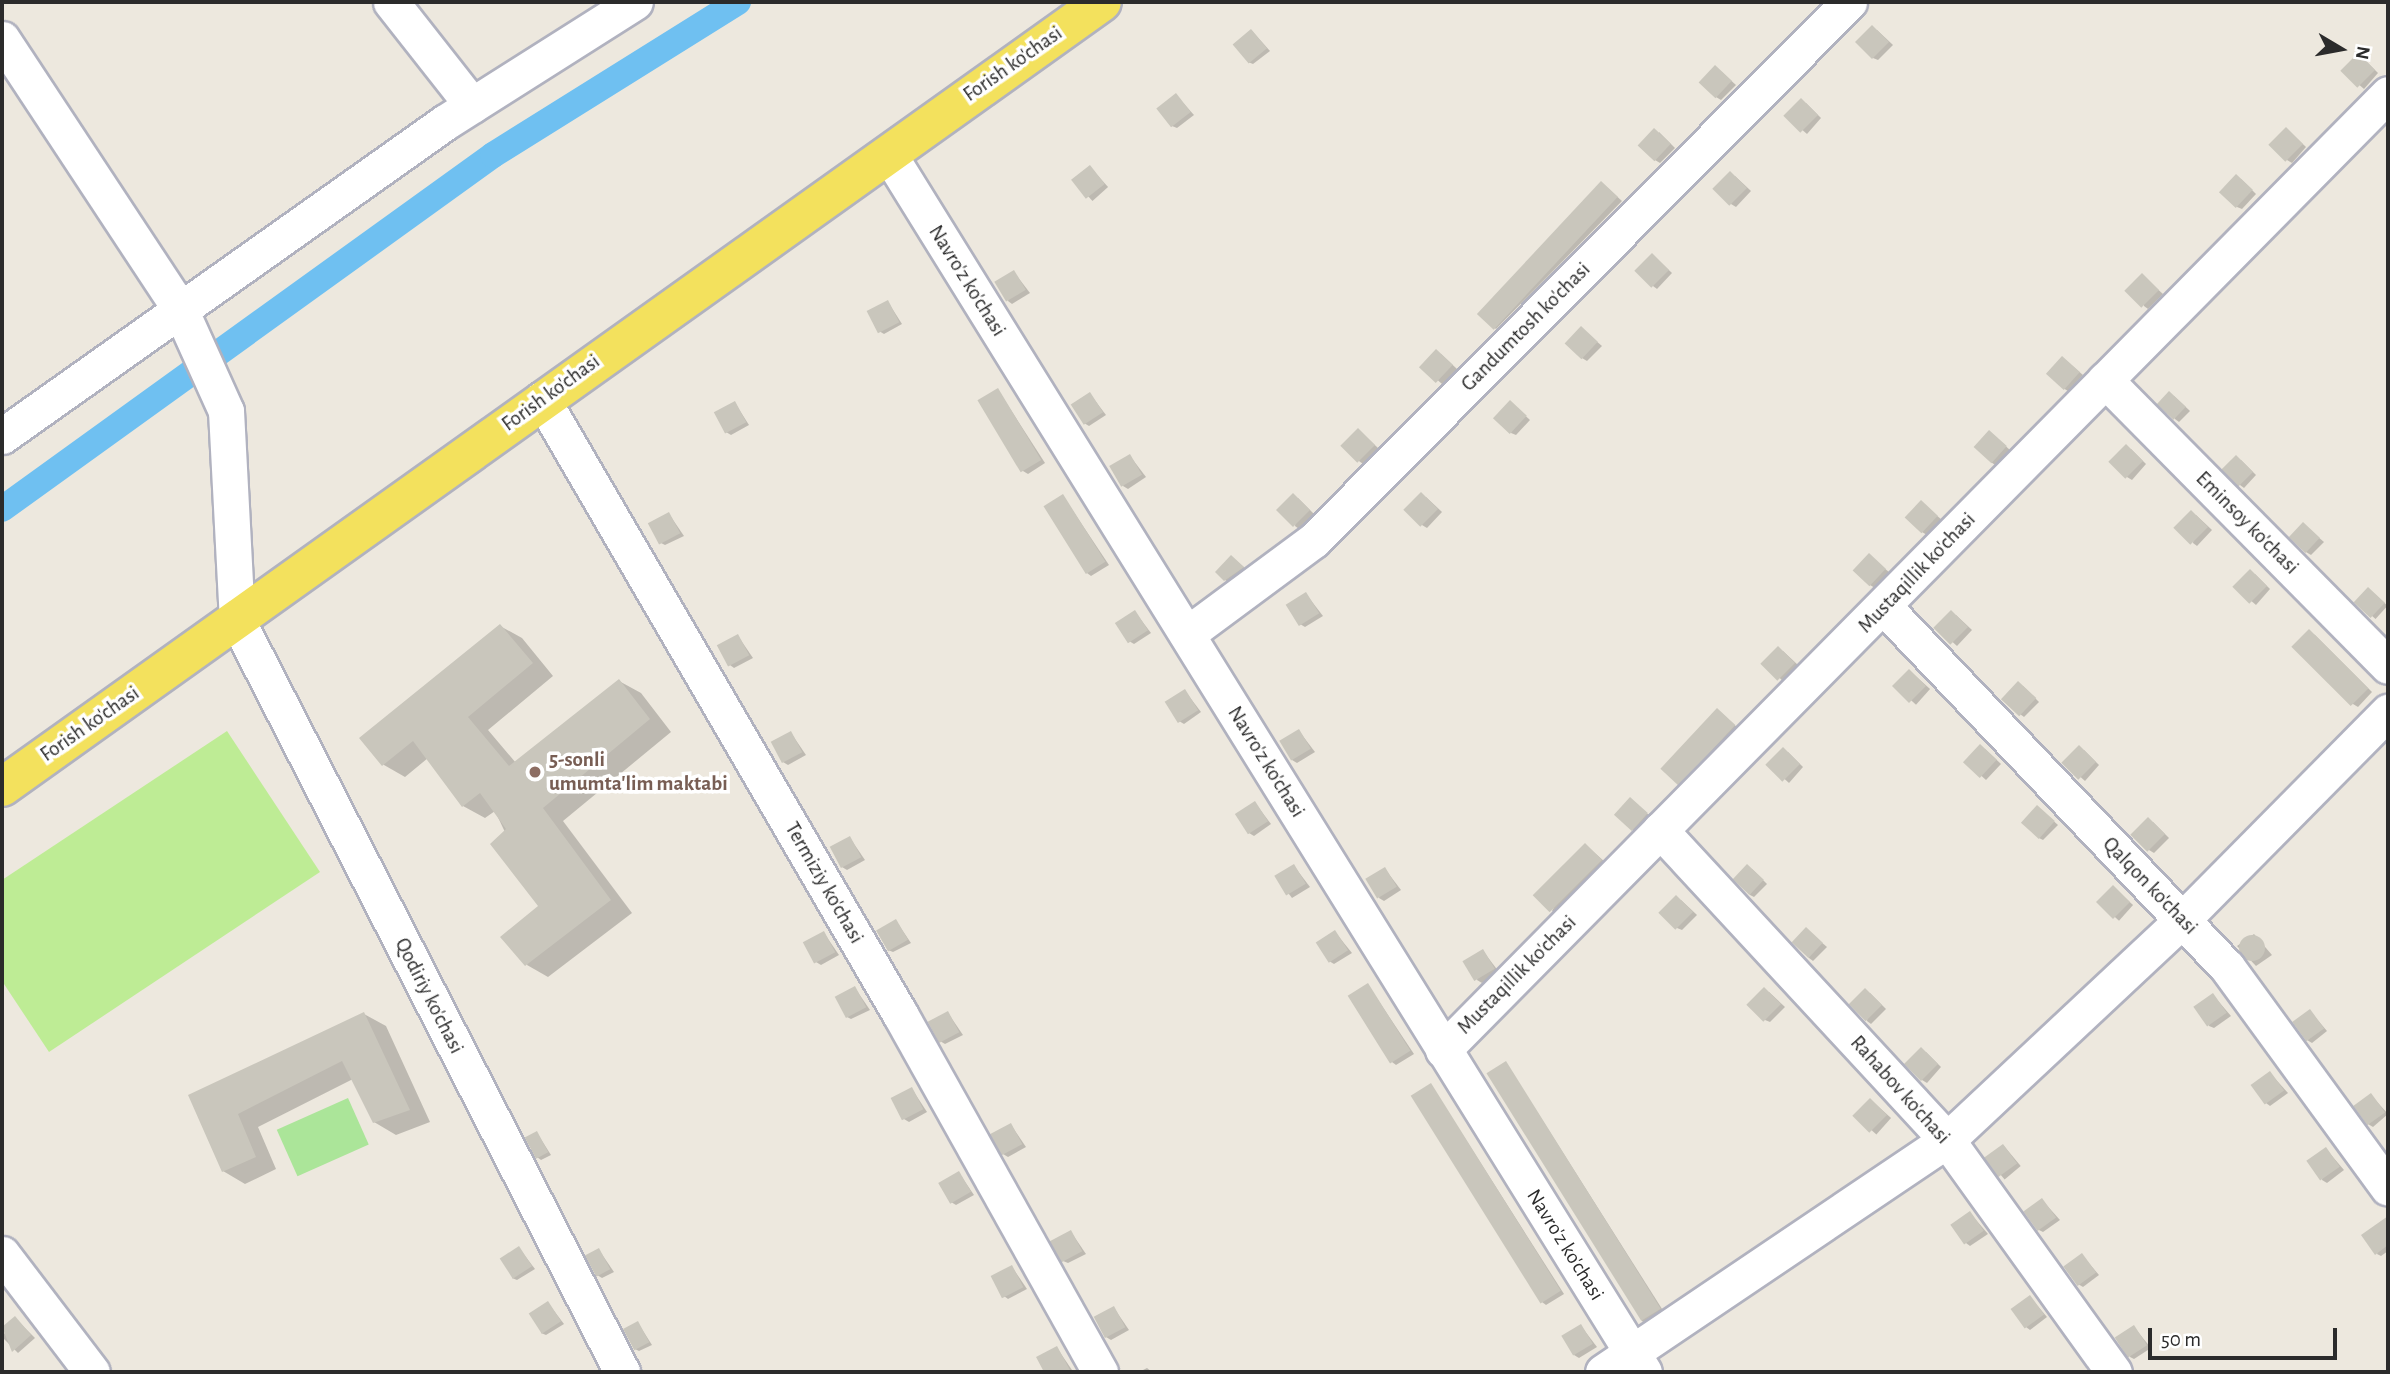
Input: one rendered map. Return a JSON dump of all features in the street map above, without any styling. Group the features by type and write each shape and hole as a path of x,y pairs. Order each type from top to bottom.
{"main road":[{"name":"Forish ko'chasi","path":"2,787 542,399 1102,2"}],"street":[{"path":"391,2 472,105"},
{"path":"2,436 472,105 635,2"},
{"name":"Gandumtosh ko'chasi","path":"1187,634 1314,540 1849,2"},
{"path":"2,39 180,309 226,411 237,620"},
{"name":"Mustaqillik ko'chasi","path":"1443,1050 1884,607 2388,93"},
{"name":"Navro'z ko'chasi","path":"888,153 1639,1363"},
{"name":"Eminsoy ko'chasi","path":"2105,380 2388,666"},
{"name":"Termiziy ko'chasi","path":"542,399 900,1014 1100,1372"},
{"name":"Qalqon ko'chasi","path":"1884,607 2227,967 2388,1188"},
{"name":"Qodiriy ko'chasi","path":"237,620 622,1372"},
{"path":"1602,1372 1639,1363 1947,1140 2182,920 2388,712"},
{"name":"Rahabov ko'chasi","path":"1660,830 1947,1140 2114,1372"},
{"path":"2,1254 92,1372"}],"green space":[{"path":"227,731 320,872 49,1052 2,981 2,880"},
{"path":"348,1098 369,1145 297,1176 277,1130"}],"building":[{"path":"1872,25 1889,42 1872,59 1855,42"},
{"path":"1251,29 1267,48 1249,64 1233,44"},
{"path":"2358,53 2375,70 2357,88 2340,71"},
{"path":"1715,65 1732,81 1715,98 1699,83"},
{"path":"1176,93 1191,112 1171,127 1156,108"},
{"path":"1801,98 1818,115 1800,133 1783,116"},
{"path":"2286,127 2303,144 2285,162 2268,145"},
{"path":"1654,128 1671,144 1654,161 1638,146"},
{"path":"1090,165 1105,184 1086,199 1071,180"},
{"path":"1730,171 1747,188 1729,206 1712,189"},
{"path":"2236,174 2253,190 2236,208 2219,192"},
{"path":"1601,181 1618,197 1494,330 1477,314"},
{"path":"1652,253 1669,270 1651,288 1634,271"},
{"path":"1014,270 1026,290 1006,302 994,282"},
{"path":"2142,273 2159,290 2141,308 2124,291"},
{"path":"888,300 899,322 878,333 867,311"},
{"path":"1581,326 1598,342 1581,359 1565,344"},
{"path":"1436,349 1453,365 1436,383 1419,367"},
{"path":"2062,356 2080,372 2064,390 2046,374"},
{"path":"998,388 1041,460 1021,472 977,400"},
{"path":"2169,391 2186,407 2174,420 2157,404"},
{"path":"1090,392 1103,412 1084,425 1071,405"},
{"path":"1510,400 1527,416 1510,434 1493,418"},
{"path":"735,401 746,422 725,433 714,412"},
{"path":"1358,428 1375,445 1357,463 1340,446"},
{"path":"1989,430 2007,446 1991,463 1974,447"},
{"path":"2126,444 2143,461 2125,479 2108,462"},
{"path":"1130,454 1142,475 1121,487 1109,466"},
{"path":"2236,455 2253,472 2238,487 2221,470"},
{"path":"1421,492 1438,509 1420,527 1403,510"},
{"path":"1293,493 1310,510 1293,527 1276,510"},
{"path":"1063,494 1105,562 1086,574 1043,506"},
{"path":"1921,500 1938,516 1921,533 1905,518"},
{"path":"2191,510 2208,527 2190,545 2173,528"},
{"path":"669,512 680,533 659,544 648,523"},
{"path":"2303,522 2320,538 2305,553 2289,537"},
{"path":"1869,553 1886,569 1869,586 1853,571"},
{"path":"1231,555 1244,567 1224,581 1215,572"},
{"path":"2250,569 2267,586 2249,604 2232,587"},
{"path":"2368,587 2385,603 2370,618 2354,602"},
{"path":"1306,592 1319,613 1299,626 1286,605"},
{"path":"1135,610 1148,630 1128,643 1115,623"},
{"path":"1951,610 1968,627 1950,645 1933,628"},
{"path":"500,624 533,663 468,717 509,766 619,679 650,719 543,808 611,900 525,966 500,937 538,906 490,844 506,829 480,793 462,807 413,741 382,766 359,738"},
{"path":"2309,629 2368,688 2351,706 2291,647"},
{"path":"738,634 749,655 728,666 717,645"},
{"path":"1778,646 1795,663 1777,681 1760,664"},
{"path":"1909,669 1926,686 1909,703 1892,686"},
{"path":"2018,681 2036,698 2019,716 2001,699"},
{"path":"1185,689 1198,710 1178,723 1165,702"},
{"path":"1717,708 1735,725 1679,786 1660,769"},
{"path":"1299,729 1311,749 1291,761 1279,741"},
{"path":"791,731 802,752 782,763 771,742"},
{"path":"1980,744 1997,760 1980,778 1963,762"},
{"path":"2079,745 2096,762 2078,780 2061,763"},
{"path":"1783,747 1800,764 1782,782 1765,765"},
{"path":"1630,797 1648,813 1632,831 1614,815"},
{"path":"1255,801 1268,821 1248,834 1235,814"},
{"path":"2037,805 2055,821 2039,839 2021,823"},
{"path":"2148,817 2165,834 2147,852 2130,835"},
{"path":"850,836 861,857 841,868 830,847"},
{"path":"1585,843 1602,860 1550,912 1533,895"},
{"path":"1294,864 1306,884 1286,896 1274,876"},
{"path":"1747,864 1764,880 1749,895 1733,879"},
{"path":"1385,867 1397,887 1377,899 1365,879"},
{"path":"2113,885 2130,902 2113,919 2096,902"},
{"path":"1676,895 1693,912 1675,930 1658,913"},
{"path":"896,919 908,940 888,951 876,930"},
{"path":"1806,927 1823,943 1808,958 1792,942"},
{"path":"1335,930 1348,950 1329,963 1316,943"},
{"path":"824,931 835,952 814,963 803,942"},
{"path":"2252,935 2261,939 2265,948 2261,957 2252,961 2243,957 2239,948 2243,939"},
{"path":"1483,949 1495,969 1474,981 1462,961"},
{"path":"1368,983 1410,1051 1390,1064 1348,996"},
{"path":"855,986 866,1007 846,1018 835,997"},
{"path":"1764,987 1781,1004 1763,1022 1746,1005"},
{"path":"1865,988 1882,1005 1866,1021 1849,1004"},
{"path":"2213,993 2227,1013 2207,1026 2193,1007"},
{"path":"2310,1009 2324,1028 2306,1041 2292,1022"},
{"path":"948,1011 959,1032 939,1043 928,1022"},
{"path":"364,1012 410,1110 373,1123 342,1061 238,1114 256,1157 222,1172 188,1095"},
{"path":"1921,1047 1938,1064 1921,1081 1904,1064"},
{"path":"1506,1061 1661,1309 1641,1321 1486,1073"},
{"path":"2270,1071 2284,1090 2265,1105 2251,1085"},
{"path":"1431,1083 1561,1291 1540,1303 1411,1096"},
{"path":"912,1087 923,1109 902,1120 891,1098"},
{"path":"2371,1093 2385,1112 2367,1125 2353,1106"},
{"path":"1870,1098 1887,1115 1869,1133 1852,1116"},
{"path":"1011,1123 1022,1144 1001,1155 990,1134"},
{"path":"537,1131 548,1152 536,1159 525,1138"},
{"path":"2003,1144 2017,1163 1998,1178 1984,1158"},
{"path":"2326,1147 2340,1167 2320,1180 2306,1161"},
{"path":"959,1171 971,1192 950,1204 938,1183"},
{"path":"2042,1198 2056,1217 2037,1231 2023,1212"},
{"path":"1970,1211 1984,1231 1964,1244 1950,1225"},
{"path":"2388,1216 2388,1245 2375,1255 2361,1235"},
{"path":"1071,1230 1082,1251 1061,1262 1050,1241"},
{"path":"519,1246 532,1266 513,1279 500,1259"},
{"path":"599,1248 610,1269 596,1277 585,1256"},
{"path":"2082,1253 2096,1272 2077,1286 2063,1267"},
{"path":"1012,1265 1023,1287 1002,1298 991,1276"},
{"path":"2030,1295 2044,1314 2025,1329 2011,1309"},
{"path":"548,1301 561,1321 542,1334 529,1314"},
{"path":"1114,1306 1125,1327 1105,1338 1094,1317"},
{"path":"15,1316 31,1335 12,1352 2,1327"},
{"path":"638,1321 649,1342 634,1350 623,1329"},
{"path":"1581,1324 1593,1344 1573,1356 1561,1336"},
{"path":"2134,1325 2147,1345 2128,1358 2115,1338"},
{"path":"1057,1346 1071,1372 1044,1372 1036,1357"}],"waterway":[{"path":"2,509 493,155 738,2"}],"place":[{"name":"5-sonli umumta'lim maktabi","path":"535,772"}]}
